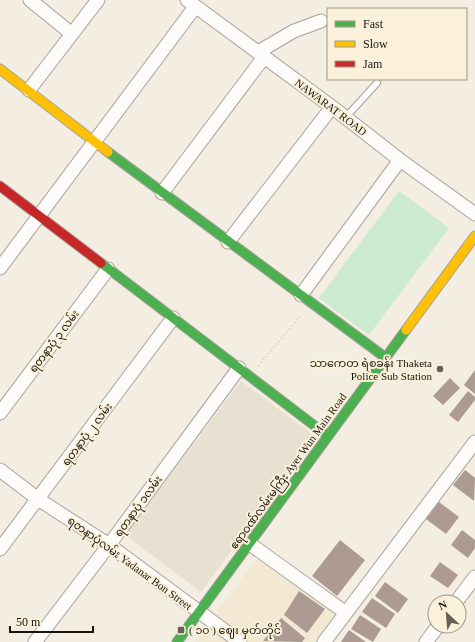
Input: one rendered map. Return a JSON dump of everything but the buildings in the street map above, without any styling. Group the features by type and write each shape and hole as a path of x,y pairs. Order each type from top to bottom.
{"street":[{"path":"30,0 72,34"},
{"path":"29,90 98,0"},
{"path":"0,268 94,142 191,3"},
{"name":"NAWARAT ROAD","path":"191,3 346,117 400,160 475,214"},
{"path":"162,194 261,54 294,31 321,21"},
{"path":"0,69 162,194 386,358"},
{"path":"228,242 332,107"},
{"path":"300,295 400,160"},
{"path":"0,186 328,436"},
{"name":"ဧရာဝဏ်လမ်းမကြီး Ayer Wun Main Road","path":"177,642 475,236"},
{"name":"ရတနာပုံ ၃ လမ်း","path":"0,413 108,269"},
{"name":"ရတနာပုံ ၂ လမ်း","path":"0,549 173,318"},
{"name":"ရတနာပုံ ၁လမ်း","path":"35,642 244,372"},
{"path":"324,642 475,442"},
{"name":"ရတနာပုံလမ်း Yadanar Bon Street","path":"0,470 38,499 110,545 240,642"},
{"path":"250,544 346,613"},
{"path":"462,594 475,577"}],"lane":[{"path":"346,117 377,83"}],"path":[{"path":"244,372 312,303"}],"shaded area":[{"path":"241,381 315,436 201,592 125,535"},
{"path":"258,557 348,623 334,642 195,642"}],"green space":[{"path":"399,191 449,228 369,335 319,298"}],"traffic: fast":[{"path":"108,152 386,358"},
{"path":"101,263 328,436"},
{"path":"177,642 406,330"}],"traffic: slow":[{"path":"0,69 108,152"},
{"path":"406,330 475,236"}],"traffic: jam":[{"path":"0,186 101,263"}],"place":[{"name":"သာကေတ ရဲစခန်း Thaketa Police Sub Station","path":"440,369"},
{"name":"( ၁၀ ) ဈေး မှတ်တိုင်","path":"181,630"}]}
